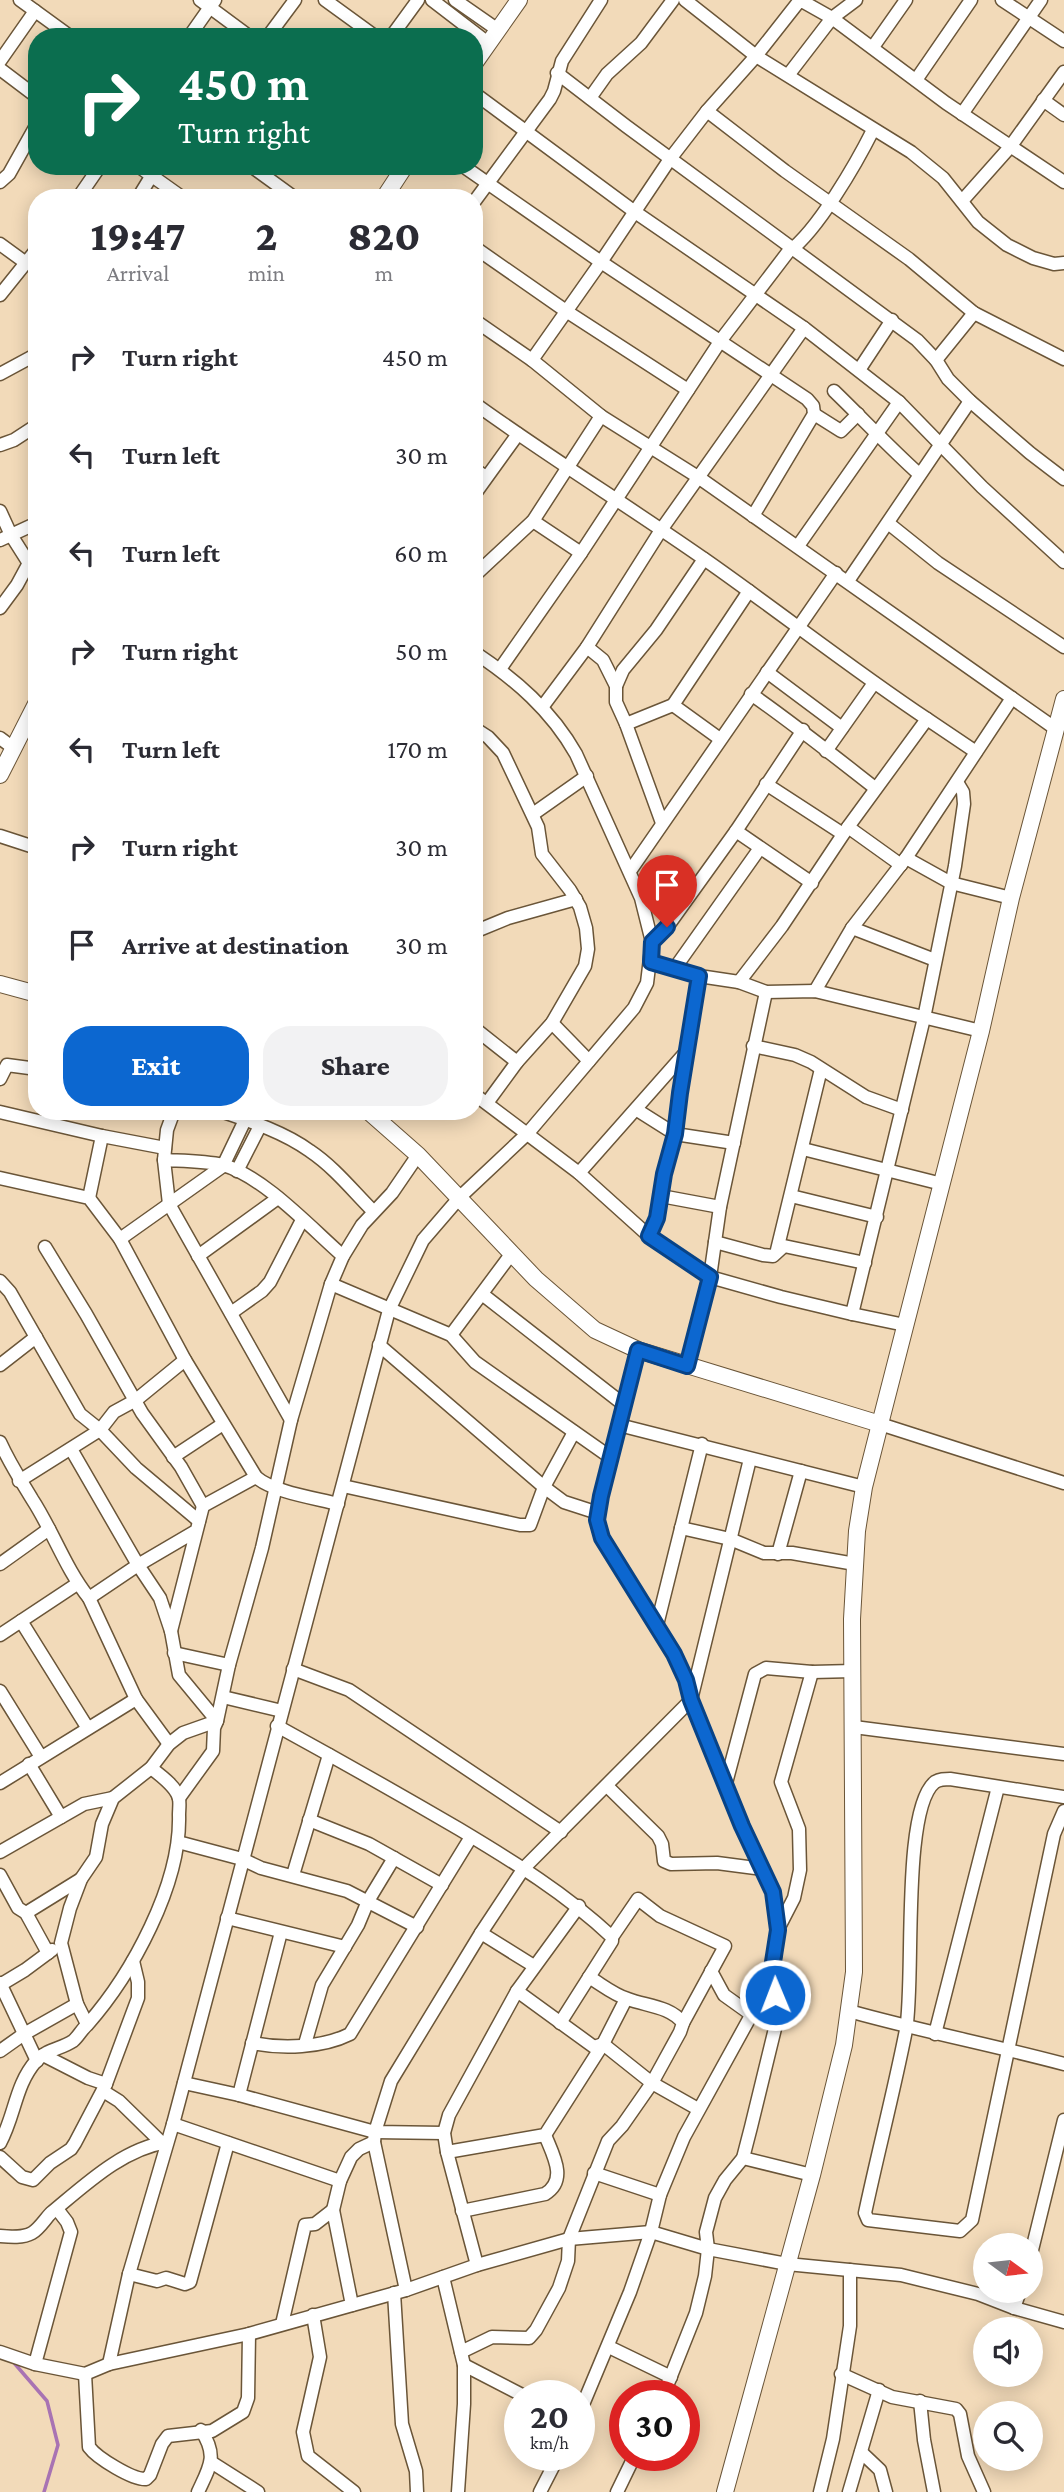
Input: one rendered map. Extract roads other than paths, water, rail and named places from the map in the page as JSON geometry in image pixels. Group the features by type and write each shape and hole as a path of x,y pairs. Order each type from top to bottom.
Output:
{"street":[{"path":"20,0 59,28"},
{"path":"274,28 295,0"},
{"path":"325,0 364,28"},
{"path":"398,28 418,0"},
{"path":"432,0 479,28"},
{"path":"455,0 493,36"},
{"path":"483,51 519,0"},
{"path":"483,190 550,99 562,61 601,0"},
{"path":"590,99 607,74 640,43 673,0"},
{"path":"685,0 757,56 911,152 943,178 978,222 1007,244 1033,258 1064,264"},
{"path":"532,360 670,159 707,111 757,56 800,0 832,18 962,114 1064,182"},
{"path":"789,74 832,18 856,0"},
{"path":"873,47 906,0"},
{"path":"916,80 971,0"},
{"path":"1002,0 1064,41"},
{"path":"962,114 1041,0"},
{"path":"194,28 208,2 239,28"},
{"path":"0,61 35,11"},
{"path":"483,30 493,36"},
{"path":"0,69 28,90"},
{"path":"962,201 1010,147 1064,72"},
{"path":"558,73 670,159 892,320 936,360 948,379 970,401 1064,479"},
{"path":"483,100 635,212 804,328 900,402 999,504 1064,562"},
{"path":"1043,100 1064,115"},
{"path":"707,111 909,259 974,313 1064,359"},
{"path":"500,669 581,553 721,340 755,294 793,248 798,246 830,202 860,156 873,130"},
{"path":"0,182 9,174 28,140"},
{"path":"143,189 152,175 171,189"},
{"path":"263,175 281,189"},
{"path":"476,175 601,262 721,340 807,399 813,406 814,415 753,516"},
{"path":"0,244 26,263"},
{"path":"483,253 688,390"},
{"path":"0,295 28,260"},
{"path":"936,360 974,313"},
{"path":"859,370 892,320"},
{"path":"483,326 532,360 601,416 698,477 1012,698 1059,723"},
{"path":"542,706 587,647 661,530 804,328"},
{"path":"0,374 28,359"},
{"path":"834,391 876,435 919,474"},
{"path":"848,581 970,401"},
{"path":"798,546 900,402"},
{"path":"483,409 568,469 704,559 874,683 976,752"},
{"path":"814,415 841,431 858,414"},
{"path":"483,568 533,521 601,416"},
{"path":"0,445 28,431"},
{"path":"483,482 518,434"},
{"path":"0,511 6,538 28,565 0,608"},
{"path":"533,521 581,553"},
{"path":"888,523 937,563 1064,647"},
{"path":"6,538 28,527"},
{"path":"662,823 616,702 616,686 623,670 656,630 704,559"},
{"path":"630,871 836,573"},
{"path":"626,724 673,705 749,591"},
{"path":"587,647 603,660 616,686"},
{"path":"109,2364 129,2274 165,2143 173,2124 389,1310 423,1240 460,1197 528,1133 635,1008 647,983 652,942 641,898 587,776 565,734 542,706 500,669 483,658"},
{"path":"767,672 842,728"},
{"path":"826,751 874,683"},
{"path":"751,694 803,730 875,788"},
{"path":"815,991 852,928 904,861 1012,698"},
{"path":"725,2492 812,2175 844,2045 855,1972 852,1619 857,1531 864,1487 1064,699"},
{"path":"673,705 720,739"},
{"path":"0,775 6,742 28,714"},
{"path":"739,982 782,926 875,788 928,719"},
{"path":"652,942 667,927 736,831 803,730"},
{"path":"483,734 503,753 533,814 542,854 576,899 586,928 588,949 585,966 552,1023 517,1062 486,1103"},
{"path":"533,814 587,776"},
{"path":"852,1314 924,1018 951,883 964,804 963,792 957,782"},
{"path":"766,784 845,830 951,883 1012,898"},
{"path":"736,831 811,883"},
{"path":"0,836 28,845"},
{"path":"675,968 760,848"},
{"path":"483,928 508,918 576,899"},
{"path":"852,928 935,960"},
{"path":"651,962 699,976 739,982 766,992 815,991 981,1031"},
{"path":"649,1236 657,1218 664,1174 675,1134 699,976"},
{"path":"0,984 28,992"},
{"path":"687,1366 710,1277 720,1207 766,992"},
{"path":"552,1023 589,1061"},
{"path":"483,1035 517,1062"},
{"path":"753,1046 795,1055 866,1097 902,1110"},
{"path":"579,1173 686,1052"},
{"path":"0,1079 7,1065 28,1068"},
{"path":"715,1242 762,1255 773,1256 777,1250 821,1069"},
{"path":"483,1101 579,1173 649,1236 710,1277 781,1297 905,1325"},
{"path":"637,1110 675,1134 734,1143"},
{"path":"0,1112 28,1119"},
{"path":"34,1120 237,1171 278,1198 343,1256"},
{"path":"171,1120 164,1154 169,1204 291,1420"},
{"path":"120,1239 223,1166 244,1120 310,1150 373,1211"},
{"path":"378,1120 460,1197 536,1279 596,1330 638,1350 1064,1483"},
{"path":"237,1171 260,1126"},
{"path":"89,1198 102,1136"},
{"path":"803,1149 942,1184"},
{"path":"0,2143 10,2125 18,2089 40,2058 49,2050 72,2041 116,1988 133,1961 167,1886 178,1842 179,1798 213,1751 214,1728 229,1665 262,1548 291,1420 331,1284 343,1256 362,1224 392,1193 418,1155"},
{"path":"0,1178 89,1198 120,1239 185,1360 256,1477 262,1483 338,1504"},
{"path":"662,1196 720,1207"},
{"path":"790,1196 877,1217"},
{"path":"198,1256 278,1198"},
{"path":"231,1313 270,1282 302,1220"},
{"path":"777,1250 784,1246 799,1248 866,1262"},
{"path":"45,1247 142,1413 203,1506 171,1631"},
{"path":"451,1335 512,1253"},
{"path":"0,1280 10,1292 80,1414 100,1430 198,1526"},
{"path":"331,1284 451,1335 475,1362 610,1457"},
{"path":"0,1302 10,1292"},
{"path":"482,1294 623,1404"},
{"path":"0,1365 36,1337"},
{"path":"379,1346 544,1487 564,1502 598,1513"},
{"path":"594,2380 650,2232 660,2195 684,2137 770,1981 778,1930 773,1892 742,1826 691,1700 686,1680 657,1625 602,1538 597,1520 610,1457 638,1350"},
{"path":"19,1481 100,1430 114,1412 136,1400 185,1360"},
{"path":"173,1457 223,1424"},
{"path":"619,1425 864,1487"},
{"path":"343,1486 530,1525 544,1487 574,1432"},
{"path":"0,1442 77,1584 89,1598 136,1699 169,1744"},
{"path":"657,1625 702,1444"},
{"path":"71,1449 160,1598 171,1631 179,1675 217,1721"},
{"path":"417,2492 416,2471 402,2424 400,2291 375,2137 391,2081 524,1868 691,1700 750,1459"},
{"path":"778,1554 801,1471"},
{"path":"203,1506 256,1477"},
{"path":"89,1598 198,1526"},
{"path":"681,1528 730,1539 764,1553 792,1553 855,1564"},
{"path":"0,1564 48,1529"},
{"path":"0,1635 77,1584"},
{"path":"21,1621 87,1727"},
{"path":"174,1653 229,1665"},
{"path":"725,1783 755,1674 766,1668 811,1672 853,1671"},
{"path":"293,1669 349,1690 561,1832"},
{"path":"778,1930 794,1898 800,1870 799,1829 781,1782 811,1672"},
{"path":"0,1691 61,1817"},
{"path":"223,1698 282,1711"},
{"path":"0,1783 136,1699"},
{"path":"0,1852 84,1804 113,1798 151,1768 169,1744 183,1733 217,1721"},
{"path":"277,1726 524,1868 579,1906 612,1937"},
{"path":"854,1727 1064,1754"},
{"path":"293,1875 329,1755"},
{"path":"151,1768 167,1781 179,1798"},
{"path":"1064,1797 940,1779 928,1791 920,1818 911,1886 911,1962 907,2027 865,2213 868,2220 960,2231 972,2220 1054,1834 1064,1811"},
{"path":"607,1786 658,1836 664,1861 671,1864 717,1863 763,1869"},
{"path":"935,2034 998,1787"},
{"path":"87,2024 77,2004 61,1943 81,1879 96,1857 102,1824 113,1798"},
{"path":"309,1820 353,1836 442,1885"},
{"path":"252,2043 277,2048 334,2042 350,2034 471,1837"},
{"path":"178,1842 347,1891 416,1927"},
{"path":"305,2044 322,1985 394,1858"},
{"path":"0,1875 18,1908 26,1913 48,1953"},
{"path":"26,1913 81,1879"},
{"path":"461,2352 492,2337 528,2338 537,2330 559,2288 568,2261 569,2239 608,2141 652,2083 725,1946 660,1916 638,1899 560,2023"},
{"path":"477,2265 447,2152 444,2133 449,2115 517,1992 579,1906"},
{"path":"227,1918 345,1947"},
{"path":"239,2095 281,1932"},
{"path":"481,1933 534,1966"},
{"path":"61,1943 25,1970 0,1984 24,2034 40,2058 88,2078 104,2088 165,2143"},
{"path":"0,2157 22,2177 33,2180 50,2163 71,2149 104,2088 138,1998 138,1982 133,1961"},
{"path":"711,1971 724,1995 752,2015"},
{"path":"589,1977 626,1999 660,2008 677,2016 682,2023"},
{"path":"670,2380 696,2313 705,2276 708,2249 706,2232 715,2198 725,2180 743,2158 780,2008 770,1981"},
{"path":"517,1992 593,2047 603,2044"},
{"path":"447,2152 545,2135 603,2044 626,1999"},
{"path":"0,2051 77,2004"},
{"path":"849,2011 1064,2064"},
{"path":"603,2044 652,2083 698,2109"},
{"path":"184,2083 239,2095 375,2137 444,2133"},
{"path":"1036,2233 1064,2120"},
{"path":"173,2124 340,2181"},
{"path":"462,2211 545,2194 551,2190 557,2183 558,2169 545,2135"},
{"path":"352,2305 333,2210 340,2181 351,2157 375,2137"},
{"path":"0,2236 29,2235 35,2232 87,2184 135,2151 165,2143"},
{"path":"129,2274 157,2280 166,2278 185,2284 190,2282 228,2143"},
{"path":"743,2158 812,2175"},
{"path":"594,2173 660,2195"},
{"path":"35,2364 71,2231 57,2209"},
{"path":"282,2324 305,2225 315,2224 333,2210"},
{"path":"0,2352 35,2364 85,2374 109,2364 249,2334 569,2239 650,2232 708,2249 787,2264 901,2275 978,2294 1014,2308 1064,2322"},
{"path":"820,2492 834,2439 841,2374 850,2326 849,2270"},
{"path":"443,2277 464,2365 458,2492"},
{"path":"1014,2308 1016,2303"},
{"path":"313,2315 320,2357 303,2432 308,2456 354,2492"},
{"path":"85,2374 89,2447 93,2453 140,2479 146,2479 168,2436 201,2430 212,2431 243,2412 248,2398 249,2334"},
{"path":"608,2347 671,2377"},
{"path":"464,2365 504,2386"},
{"path":"841,2374 892,2397 956,2409 960,2414 968,2456 984,2492"},
{"path":"849,2492 878,2389"},
{"path":"920,2401 934,2492"},
{"path":"198,2492 211,2462 211,2449 201,2430"},
{"path":"860,2452 880,2470 886,2492"},
{"path":"211,2462 258,2492"},
{"path":"540,2492 551,2471"},
{"path":"617,2492 627,2471"}],"waterway":[{"path":"15,2364 47,2401 58,2445 44,2492"}]}
